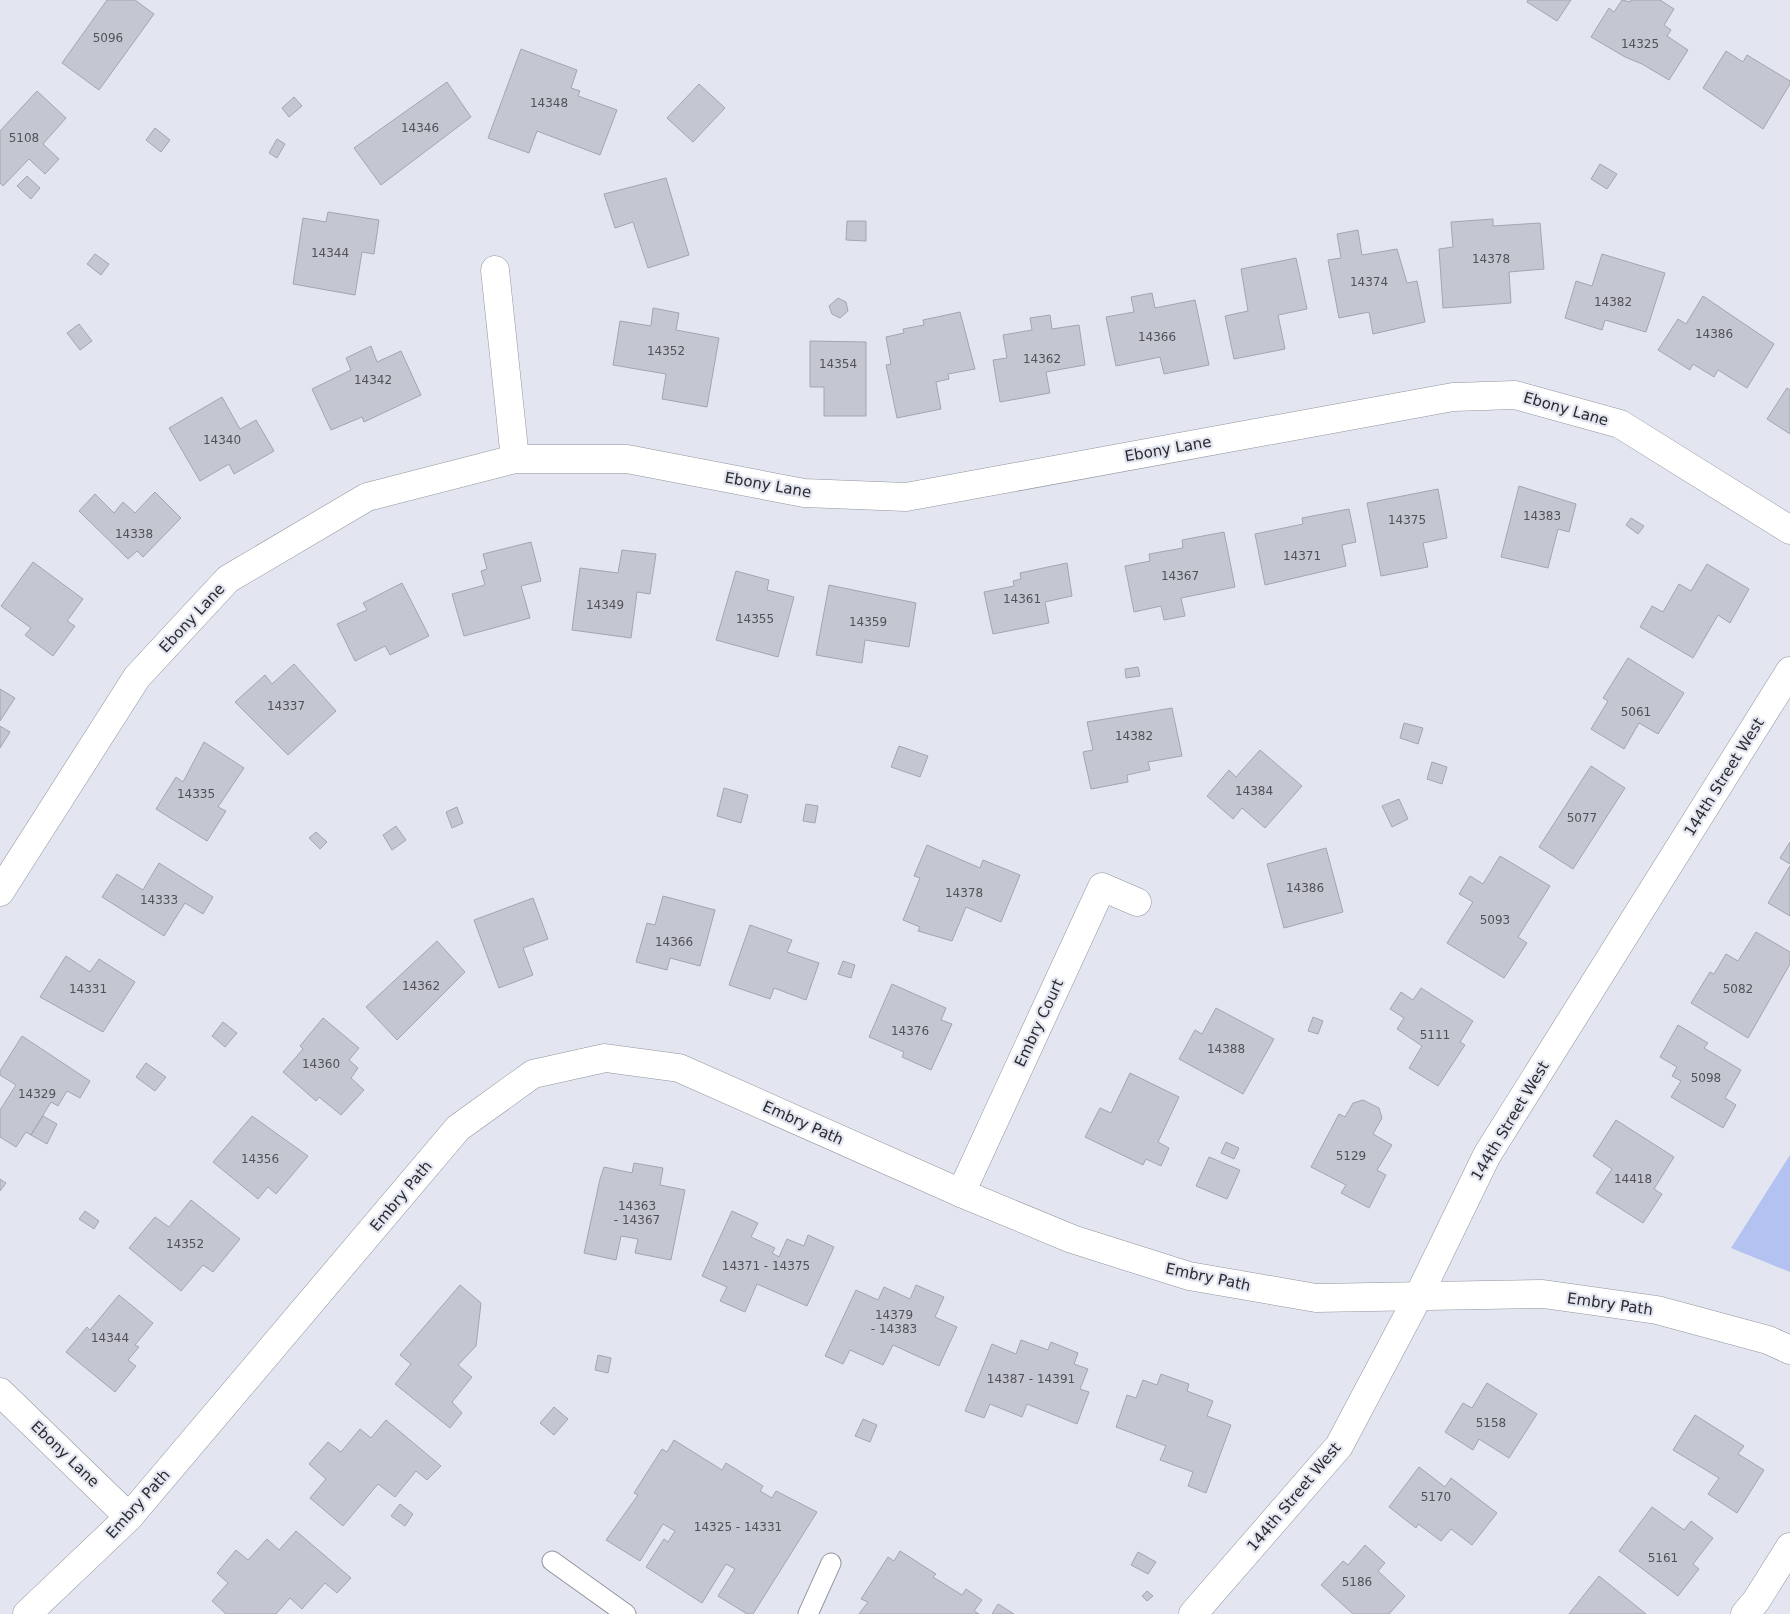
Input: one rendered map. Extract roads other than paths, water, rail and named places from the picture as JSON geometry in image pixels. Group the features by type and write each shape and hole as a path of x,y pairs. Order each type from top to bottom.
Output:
{"street":[{"path":"495,270 514,459"},
{"name":"Ebony Lane","path":"0,892 9,856 137,676 228,580 367,497 514,459 627,458 804,493 906,497 1454,397 1515,395 1620,424 1790,530"},
{"name":"144th Street West","path":"1193,1614 1339,1446 1419,1296 1487,1155 1790,671"},
{"name":"Embry Court","path":"961,1193 1102,887 1137,902"},
{"name":"Embry Path","path":"27,1614 129,1517 458,1128 533,1074 606,1058 679,1068 1072,1240 1189,1276 1316,1298 1543,1294 1657,1310 1768,1340 1790,1350"},
{"name":"Ebony Lane","path":"0,1392 129,1517"},
{"path":"1745,1614 1756,1601 1790,1547"}],"lane":[{"path":"552,1561 626,1614"},
{"path":"808,1614 831,1563"}]}
